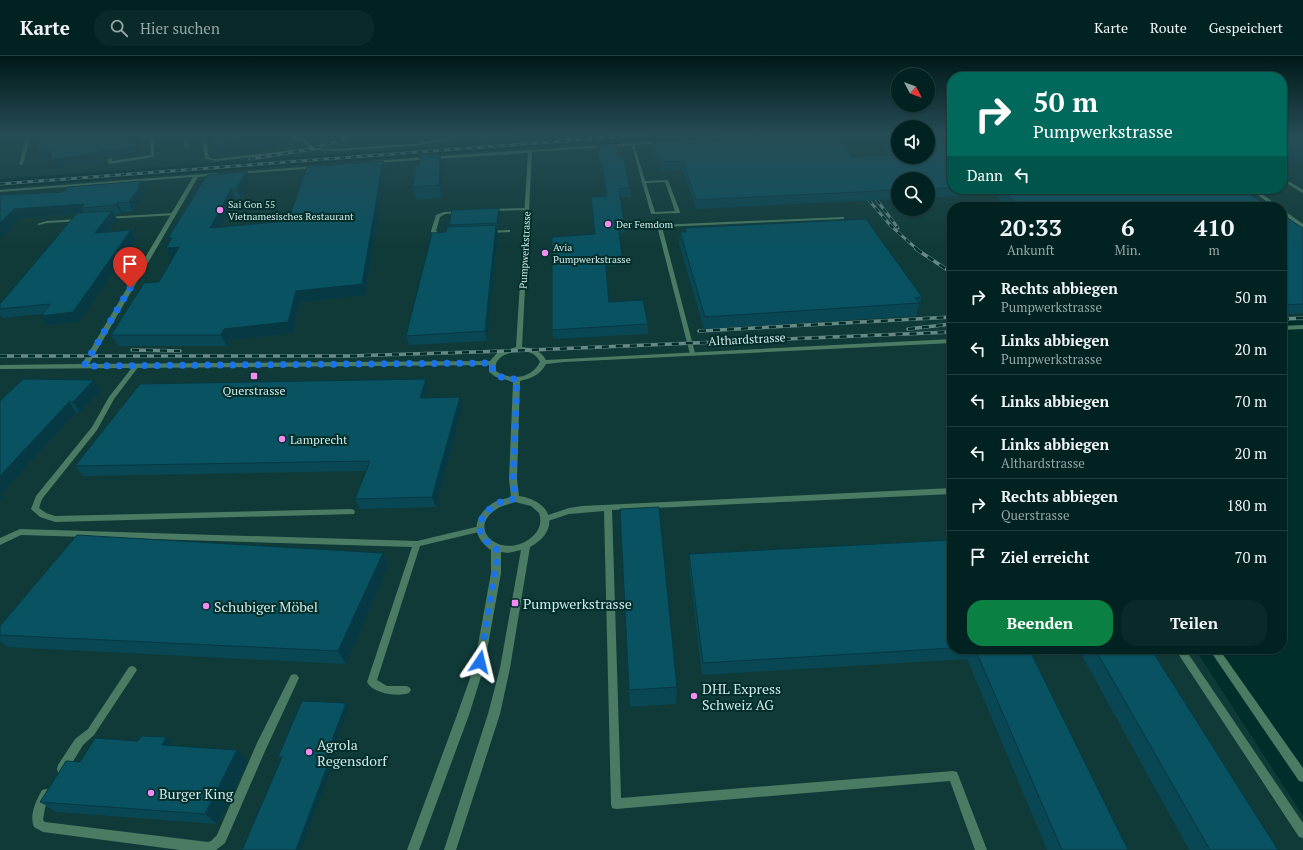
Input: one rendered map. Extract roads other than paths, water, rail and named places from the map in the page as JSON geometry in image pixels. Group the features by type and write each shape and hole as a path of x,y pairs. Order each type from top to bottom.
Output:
{"street":[{"path":"228,174 251,172"},
{"name":"Pumpwerkstrasse","path":"519,349 529,172"},
{"path":"0,191 220,174"},
{"path":"84,366 196,176"},
{"path":"1259,194 1270,202"},
{"path":"1287,215 1303,226"},
{"path":"1287,328 1303,327"},
{"name":"Althardstrasse","path":"542,362 692,353 947,341"},
{"path":"0,367 492,363 500,354 519,349 535,352 542,358 538,371 532,375 517,379 502,378 497,375 492,367 492,363"},
{"path":"515,499 513,479 517,379"},
{"path":"515,499 526,500 536,504 542,510 545,519 545,526 541,534 526,545 511,549 496,547 484,540 480,529 481,520 486,512 494,505 515,499"},
{"path":"450,850 494,714 505,668 526,545"},
{"path":"413,850 463,715 479,666 496,573 496,547"}],"lane":[{"path":"641,172 653,213 678,212 667,181 644,182"},
{"path":"1289,183 1303,192"},
{"path":"484,211 527,209"},
{"path":"454,233 438,234 433,231 438,216 444,213 468,212"},
{"path":"102,218 174,214"},
{"path":"692,353 659,226 842,218"},
{"path":"39,224 86,219"},
{"path":"485,232 508,231"},
{"path":"136,366 111,398 95,428 39,498 35,508 43,515 55,519 351,512"},
{"path":"545,519 569,511 608,508 947,491"},
{"path":"608,508 616,804 953,776 981,850"},
{"path":"0,542 20,532 417,544 480,529"},
{"path":"406,690 386,690 372,682 417,544"},
{"path":"1183,654 1303,833"},
{"path":"1217,654 1303,778"},
{"path":"132,670 91,732 79,742 40,802 37,815 38,823 43,827 208,848 215,844 221,839 261,747 294,678"}],"railway":[{"path":"0,184 156,172"},
{"path":"861,191 891,226 918,250"},
{"path":"870,191 898,228"},
{"path":"916,249 947,270"},
{"path":"699,331 947,317"},
{"path":"1287,319 1303,318"},
{"path":"908,329 947,325"},
{"path":"0,356 348,356 506,351 947,332"},
{"path":"132,350 180,351"}],"place":[{"name":"Sai Gon 55 Vietnamesisches Restaurant","path":"220,210"},
{"name":"Der Femdom","path":"608,224"},
{"name":"Avia Pumpwerkstrasse","path":"545,253"},
{"name":"Querstrasse","path":"254,376"},
{"name":"Lamprecht","path":"282,439"},
{"name":"Pumpwerkstrasse","path":"515,603"},
{"name":"Schubiger Möbel","path":"206,606"},
{"name":"DHL Express Schweiz AG","path":"694,696"},
{"name":"Agrola Regensdorf","path":"309,752"},
{"name":"Burger King","path":"151,793"}]}
